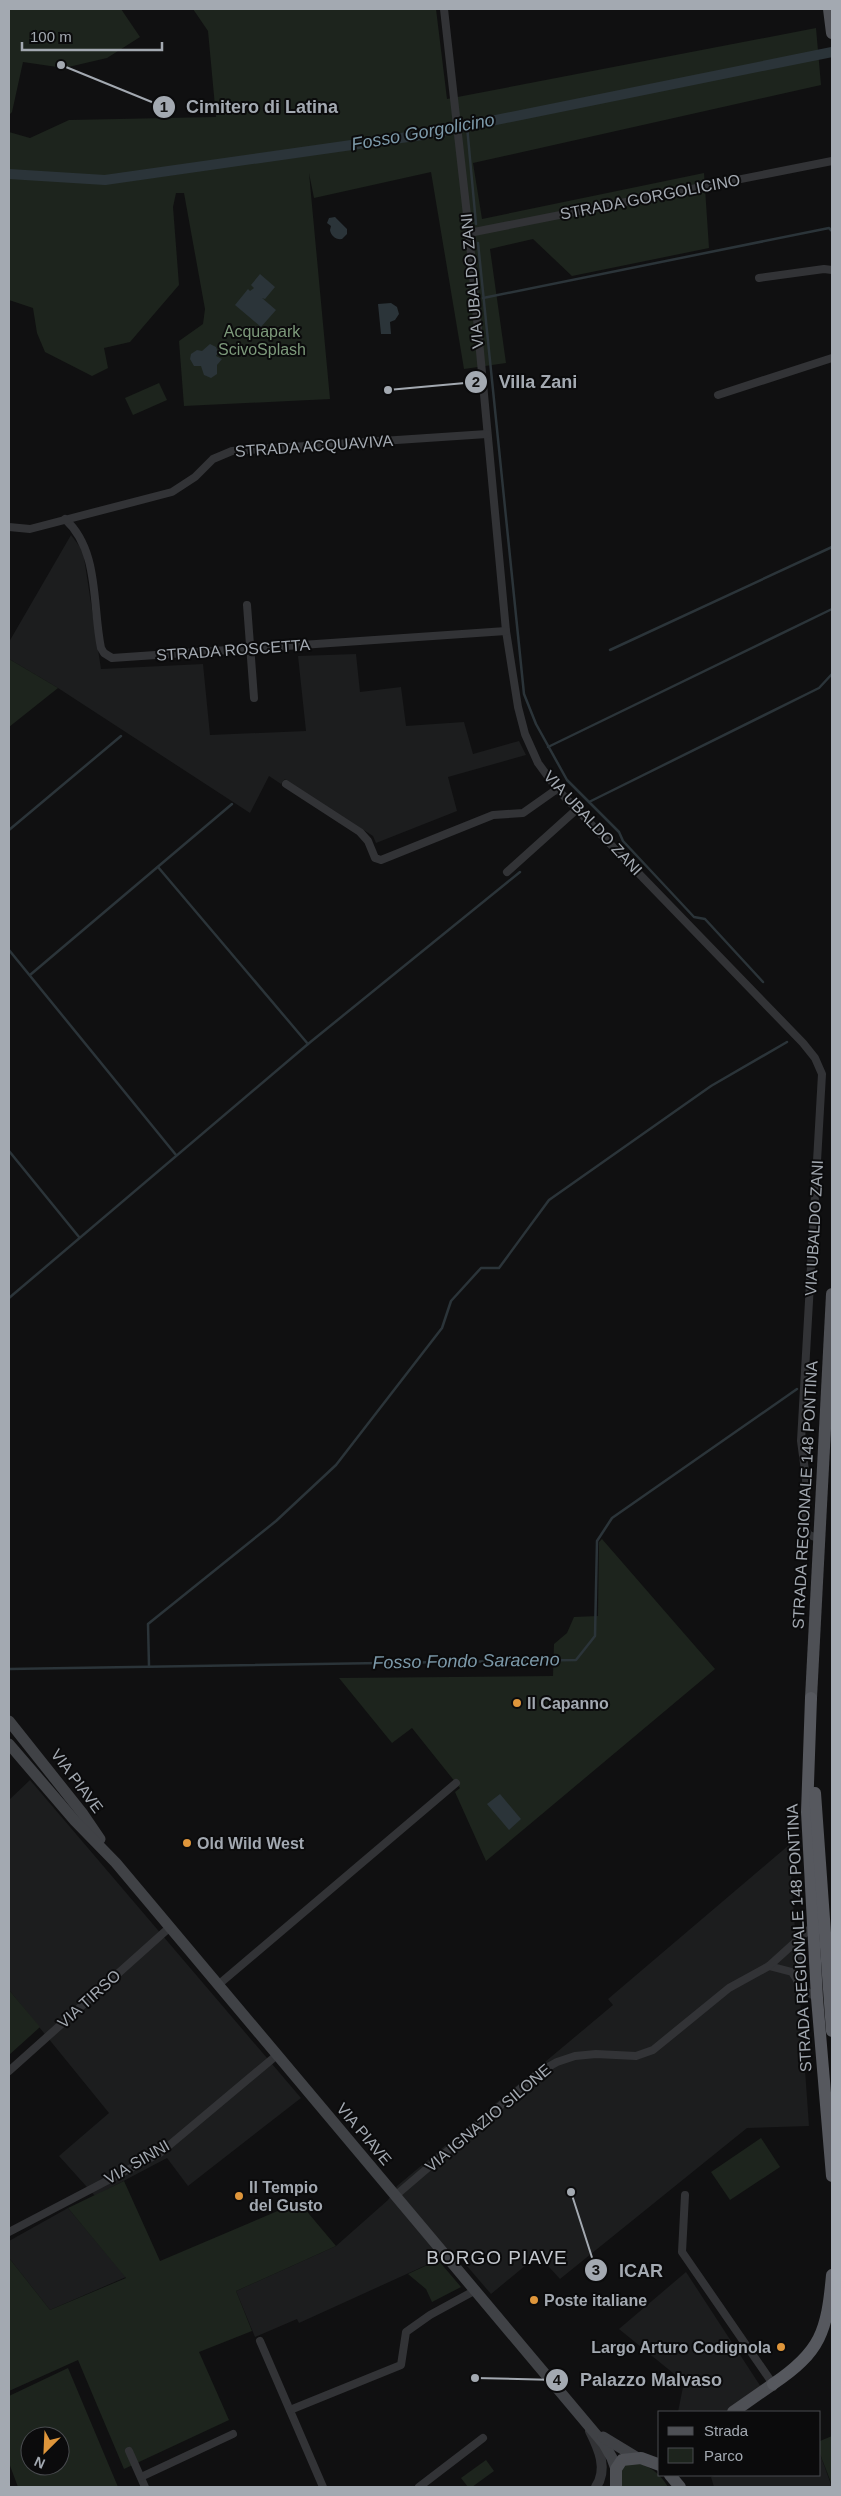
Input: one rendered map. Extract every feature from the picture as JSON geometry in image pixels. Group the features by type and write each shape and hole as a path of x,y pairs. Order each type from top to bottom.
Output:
{"highway":[{"name":"STRADA REGIONALE 148 PONTINA","path":"811,1698 807,1812 812,1927 832,2176"},
{"name":"STRADA REGIONALE 148 PONTINA","path":"811,1698 816,1810 832,2031"},
{"path":"773,2384 803,2362 814,2347 827,2312 832,2275"}],"main road":[{"path":"829,9 832,33"},
{"name":"STRADA REGIONALE 148 PONTINA","path":"811,1698 832,1294"},
{"name":"VIA PIAVE","path":"9,1721 83,1814 116,1863"},
{"name":"VIA PIAVE","path":"9,1744 75,1822 116,1863 608,2451 615,2477"},
{"path":"733,2411 773,2384"},
{"name":"VIA PIAVE","path":"587,2426 641,2458"},
{"path":"615,2477 622,2460 658,2455"},
{"path":"641,2458 658,2464"}],"street":[{"name":"VIA UBALDO ZANI","path":"444,9 469,233 506,631 518,707 525,734 538,763 557,789 680,914 808,1049 820,1068 821,1102 801,1442 806,1478 806,1530 809,1535 818,1538"},
{"name":"STRADA GORGOLICINO","path":"469,233 832,161"},
{"path":"759,278 824,269 832,270"},
{"path":"718,395 832,358"},
{"name":"STRADA ACQUAVIVA","path":"9,528 25,530 172,492 188,483 213,459 232,452 487,434"},
{"name":"STRADA ROSCETTA","path":"64,519 77,533 90,564 100,644 106,655 120,658 506,631"},
{"path":"247,605 254,698"},
{"path":"286,784 360,832 368,841 375,858 381,860 493,815 523,813 557,789"},
{"path":"506,872 576,810"},
{"path":"218,1985 456,1783"},
{"name":"VIA TIRSO","path":"9,2071 170,1927"},
{"name":"VIA IGNAZIO SILONE","path":"395,2196 541,2071 557,2062 579,2055 630,2056 646,2053 656,2048 729,1988 769,1966 812,1927"},
{"path":"793,1945 797,1948 801,1958 802,1969 797,1980"},
{"path":"769,1966 792,1972 803,1989 817,1998"},
{"name":"VIA SINNI","path":"9,2232 160,2152 277,2055"},
{"path":"685,2195 682,2252 773,2384 770,2393 744,2411"},
{"path":"290,2410 401,2365 406,2332 430,2315 474,2291"},
{"path":"260,2341 323,2487"},
{"path":"587,2426 601,2460 602,2475 596,2487"},
{"path":"141,2477 233,2434"},
{"path":"419,2487 483,2438"},
{"path":"129,2451 145,2487"},
{"path":"600,2487 615,2477"}],"shaded area":[{"path":"335,217 347,229 347,234 342,239 333,236 330,230 331,226 327,223 329,218"},
{"path":"260,274 275,287 265,299 262,298 276,310 261,327 235,305 248,289 250,291 254,288 251,285"},
{"path":"391,303 397,307 399,314 395,320 390,322 391,334 381,334 378,304"},
{"path":"210,344 216,347 218,352 216,356 222,359 217,365 217,374 211,378 204,375 201,366 194,366 190,359 191,354 197,350 202,351"},
{"path":"71,535 83,551 101,669 203,664 210,735 306,731 298,656 356,654 360,692 401,687 406,726 464,722 473,754 519,741 526,755 448,777 457,811 376,843 373,836 285,779 281,784 269,776 250,813 58,688 9,659 9,642"},
{"path":"30,1780 301,2098 188,2186 167,2158 95,2196 59,2156 109,2113 9,1990 9,1800"},
{"path":"500,1794 521,1819 509,1830 487,1804"},
{"path":"789,1845 809,2126 747,2128 560,2279 538,2255 491,2294 455,2252 299,2323 297,2319 255,2337 236,2291 336,2246 388,2200 397,2186 613,2005 608,1999"},
{"path":"68,2208 126,2277 50,2310 9,2258 9,2241"},
{"path":"686,2272 761,2387 727,2411 678,2411 684,2382 619,2329"},
{"path":"821,2457 832,2487 714,2487 711,2477 821,2476"}],"green space":[{"path":"9,9 121,9 140,37 107,58 64,68 23,62 12,112 9,115"},
{"name":"Acquapark ScivoSplash","path":"193,9 436,9 447,99 816,28 821,85 473,163 482,219 704,173 709,248 572,276 533,239 490,249 506,363 464,369 431,172 314,198 309,173 330,399 184,406 179,341 203,324 205,309 184,193 176,193 173,207 179,285 130,342 104,348 108,368 92,376 45,352 37,333 33,308 9,300 9,132 30,138 69,120 216,117 208,31"},
{"path":"159,383 167,400 133,415 125,398"},
{"path":"9,659 58,688 9,727"},
{"name":"Il Capanno","path":"602,1539 715,1669 486,1861 455,1792 460,1788 412,1728 392,1743 339,1678 553,1676 554,1644 567,1633 574,1617 598,1616 599,1542"},
{"path":"9,1990 40,2027 9,2055"},
{"path":"761,2138 780,2167 730,2200 711,2172"},
{"path":"124,2181 160,2261 299,2202 336,2246 236,2291 252,2331 199,2352 229,2420 124,2469 78,2360 9,2391 9,2258 50,2310 126,2278 68,2208"},
{"path":"438,2260 461,2287 432,2302 426,2289 408,2274"},
{"path":"68,2368 118,2487 18,2487 9,2463 9,2396"},
{"path":"832,2436 832,2485 821,2457 821,2441"},
{"path":"486,2460 494,2471 472,2487 468,2487 461,2478"},
{"path":"633,2461 644,2465 661,2477 668,2487 621,2487 619,2473 625,2465"}],"waterway":[{"name":"Fosso Gorgolicino","path":"9,174 105,180 422,135 832,52"},
{"path":"467,126 476,224"},
{"path":"483,298 829,228 832,231"},
{"path":"478,243 524,694 536,724 567,780 619,832 623,841 694,917 705,919 763,982"},
{"path":"610,650 832,547"},
{"path":"548,747 832,609"},
{"path":"589,802 819,688 832,674"},
{"path":"9,830 121,736"},
{"path":"30,975 232,804"},
{"path":"158,867 308,1044"},
{"path":"9,1298 308,1044 520,872"},
{"path":"9,950 176,1155"},
{"path":"149,1666 148,1624 276,1521 336,1465 442,1328 451,1301 481,1268 499,1268 549,1200 711,1086 787,1042"},
{"path":"9,1151 79,1237"},
{"name":"Fosso Fondo Saraceno","path":"9,1669 576,1660 595,1636 597,1541 612,1518 797,1389"}],"place":[{"name":"Cimitero di Latina","path":"61,65"},
{"name":"Villa Zani","path":"388,390"},
{"name":"Il Capanno","path":"517,1703"},
{"name":"Old Wild West","path":"187,1843"},
{"name":"ICAR","path":"571,2192"},
{"name":"Il Tempio del Gusto","path":"239,2196"},
{"name":"Poste italiane","path":"534,2300"},
{"name":"Largo Arturo Codignola","path":"781,2347"},
{"name":"Palazzo Malvaso","path":"475,2378"}],"district":[{"name":"BORGO PIAVE","path":"497,2257"}]}
